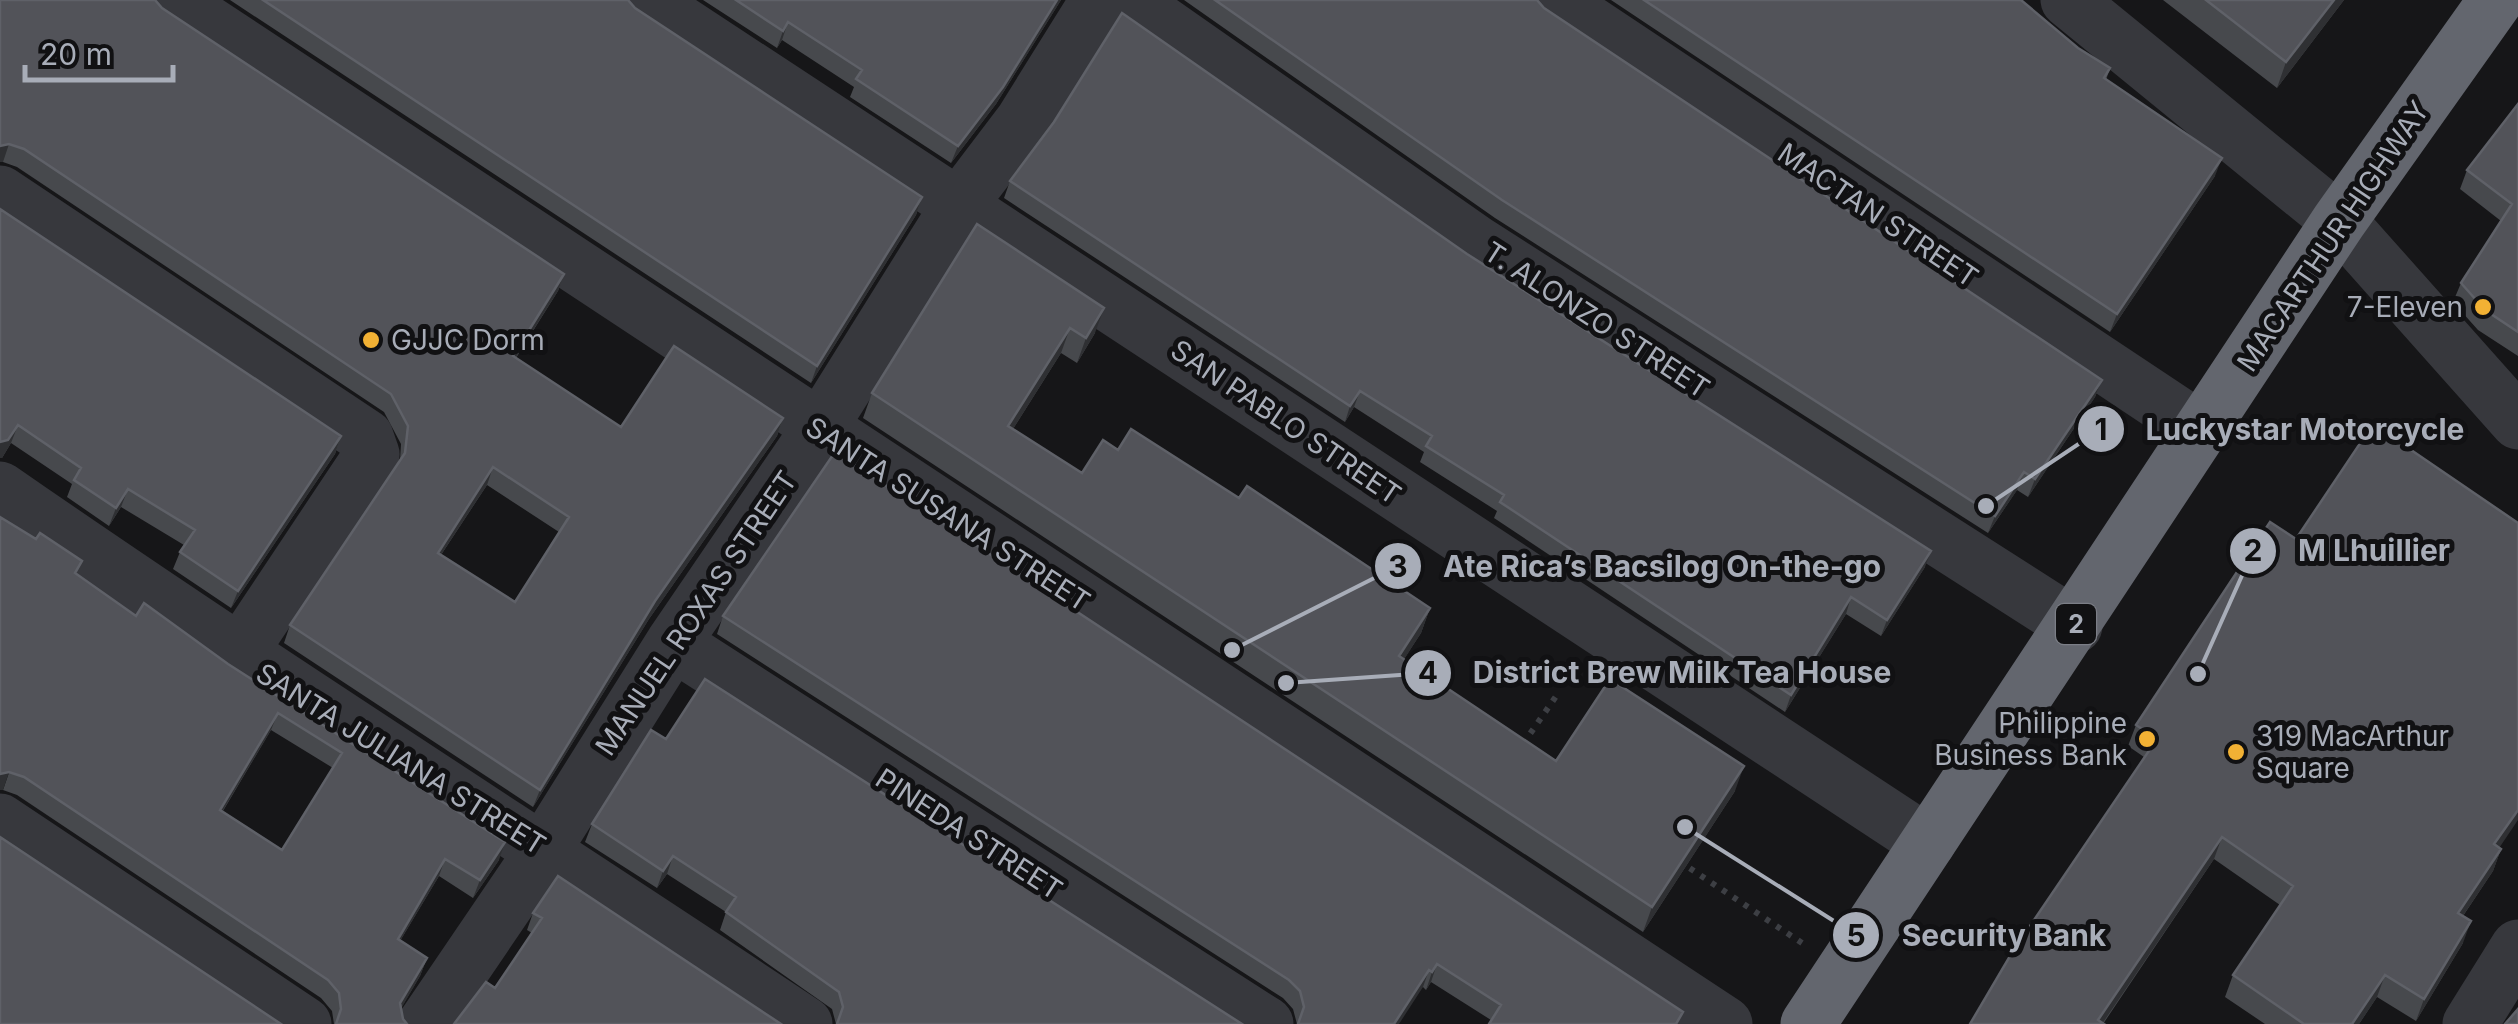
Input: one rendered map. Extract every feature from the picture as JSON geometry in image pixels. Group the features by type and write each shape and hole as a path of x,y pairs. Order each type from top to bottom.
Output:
{"highway":[{"name":"MACARTHUR HIGHWAY","path":"1808,1024 2339,222 2496,0"}],"street":[{"name":"SANTA SUSANA STREET","path":"174,0 819,430 1726,1024"},
{"name":"SAN PABLO STREET","path":"646,0 1928,843"},
{"name":"MANUEL ROXAS STREET","path":"425,1024 544,849 672,643 819,430 959,205 1022,122 1098,0"},
{"name":"T. ALONZO STREET","path":"1129,0 1478,244 2075,626"},
{"name":"MACTAN STREET","path":"1555,0 2201,430"},
{"path":"2068,0 2339,222 2518,422"},
{"path":"0,192 366,437 372,446 372,454 238,654"},
{"name":"SANTA JULIANA STREET","path":"0,489 238,654 544,849 806,1024"},
{"name":"PINEDA STREET","path":"672,643 1266,1024"},
{"path":"0,822 304,1024"},
{"path":"2482,1019 2518,947"}],"path":[{"path":"1516,754 1559,692"},
{"path":"1664,851 1844,971"}],"building":[{"path":"0,0 155,0 564,274 513,356 621,427 674,346 783,418 655,601 540,790 290,625 405,453 408,426 391,394 24,149 9,144 0,146","holes":["493,467 569,517 515,602 438,553"]},
{"path":"263,0 628,0 922,197 817,366"},
{"path":"736,0 1057,0 1003,87 958,146 856,79 862,70 788,22 783,31"},
{"path":"1215,0 1537,0 2102,380 2035,479 2024,472 1995,516 1502,200"},
{"path":"1644,0 2021,0 2078,48 2110,68 2104,78 2222,158 2117,314"},
{"path":"2206,0 2334,0 2286,62"},
{"path":"1122,13 1467,254 1931,551 1887,620 1851,597 1791,695 1500,502 1504,495 1426,446 1432,436 1360,391 1350,406 1010,181 1054,122"},
{"path":"2518,104 2518,332 2485,310 2461,283 2512,204 2467,170"},
{"path":"0,209 341,436 238,591 180,552 195,530 128,489 116,508 74,480 81,468 18,425 8,440 0,442"},
{"path":"977,224 1104,308 1086,338 1070,328 1008,426 1082,473 1103,440 1118,450 1131,429 1239,498 1247,486 1430,608 1399,656 1556,761 1610,679 1744,766 1652,907 872,393"},
{"path":"2373,424 2518,523 2518,810 2494,844 2501,849 2458,913 2471,921 2424,999 2385,975 2352,1024 2304,1024 2233,975 2293,886 2222,837 2098,1020 2104,1024 1970,1024 2013,951 2157,739 2136,725 2270,522 2296,539"},
{"path":"835,452 1683,1012 1676,1024 1489,1024 1501,1005 1437,964 1432,972 1429,970 1394,1024 1298,1024 1304,1007 1300,991 1289,980 723,616"},
{"path":"0,517 36,539 40,533 82,561 75,573 136,616 144,603 228,664 505,842 480,880 445,859 398,939 427,958 400,1003 407,1024 336,1024 341,1009 339,993 328,980 24,777 9,772 0,774","holes":["278,713 342,753 282,850 220,810"]},
{"path":"705,679 1242,1024 837,1024 843,1007 839,992 726,912 736,897 673,856 663,871 592,824 651,730 666,739"},
{"path":"0,837 281,1024 0,1024"},
{"path":"558,876 781,1024 454,1024 486,982 495,988 542,918 533,913"},
{"path":"2518,1009 2518,1024 2505,1024"}],"place":[{"name":"7-Eleven","path":"2483,307"},
{"name":"GJJC Dorm","path":"371,340"},
{"name":"Luckystar Motorcycle","path":"1986,506"},
{"name":"Ate Rica’s Bacsilog On-the-go","path":"1232,650"},
{"name":"M Lhuillier","path":"2198,674"},
{"name":"District Brew Milk Tea House","path":"1286,683"},
{"name":"Philippine Business Bank","path":"2147,739"},
{"name":"319 MacArthur Square","path":"2236,752"},
{"name":"Security Bank","path":"1685,827"}]}
